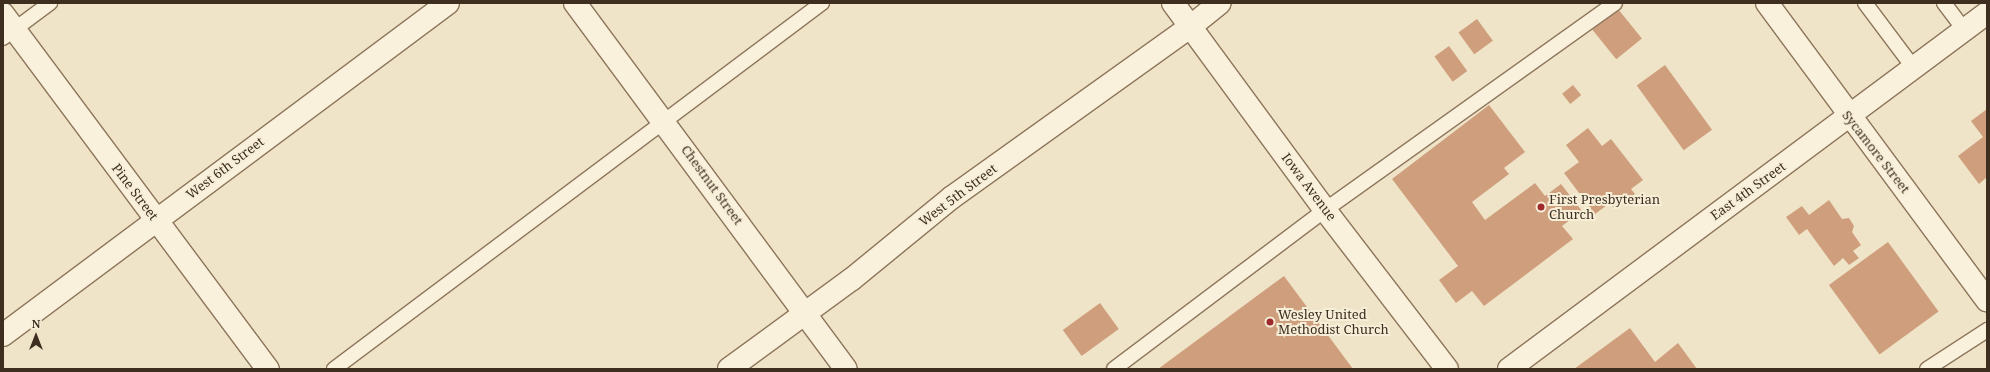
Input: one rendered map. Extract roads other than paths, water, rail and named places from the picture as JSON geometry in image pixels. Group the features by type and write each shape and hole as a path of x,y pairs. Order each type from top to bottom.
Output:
{"street":[{"name":"West 6th Street","path":"3,335 448,3"},
{"name":"Chestnut Street","path":"575,3 806,312 846,369"},
{"name":"Iowa Avenue","path":"1173,3 1326,210 1447,369"},
{"name":"West 5th Street","path":"729,369 852,279 951,198 1190,27 1220,3"},
{"name":"Sycamore Street","path":"1766,3 1849,118 1865,134 1987,300"},
{"name":"East 4th Street","path":"1509,369 1849,118 1913,67 1987,13"},
{"name":"Pine Street","path":"7,27 156,220 268,369"}],"lane":[{"path":"7,27 50,3"},
{"path":"334,369 822,3"},
{"path":"1114,369 1326,210 1614,3"},
{"path":"1865,3 1913,67"},
{"path":"1944,3 1964,30"},
{"path":"1928,369 1987,330"}],"place":[{"name":"First Presbyterian Church","path":"1541,207"},
{"name":"Wesley United Methodist Church","path":"1270,322"}]}
